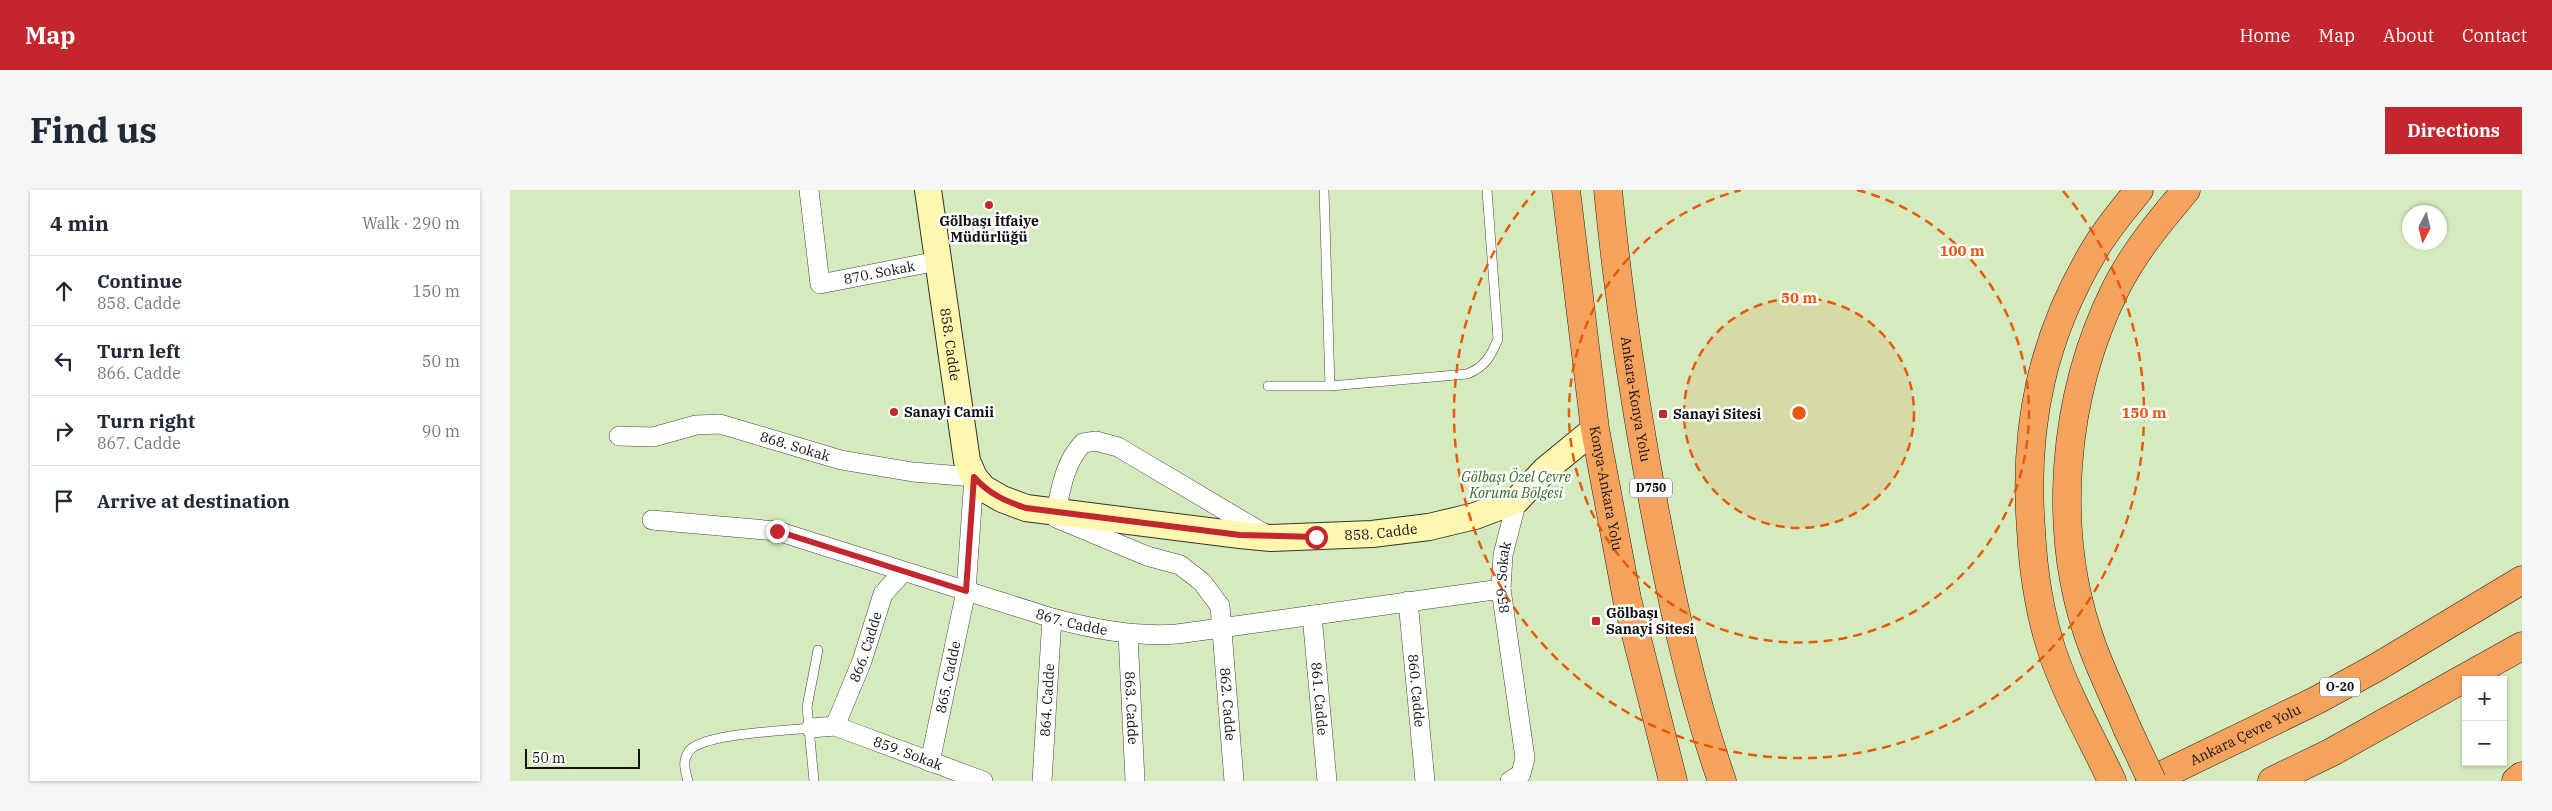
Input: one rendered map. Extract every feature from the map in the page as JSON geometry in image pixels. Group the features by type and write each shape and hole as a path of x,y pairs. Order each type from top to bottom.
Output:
{"highway":[{"name":"Konya-Ankara Yolu","path":"1566,190 1595,429 1627,599 1673,781"},
{"name":"Ankara-Konya Yolu","path":"1608,190 1616,271 1636,406 1667,573 1708,743 1722,781"},
{"path":"2112,781 2052,652 2038,596 2029,504 2029,453 2033,418 2043,370 2056,330 2099,243 2140,190"},
{"path":"2151,781 2092,647 2076,583 2067,524 2068,467 2072,425 2093,340 2116,288 2153,229 2186,190"},
{"path":"2379,666 2440,616 2522,559"},
{"name":"Ankara Çevre Yolu","path":"2151,781 2317,700 2379,666 2522,580"},
{"path":"2272,781 2332,752 2522,646"},
{"path":"2516,781 2522,776"}],"street":[{"name":"870. Sokak","path":"809,190 820,284 938,261"},
{"name":"858. Cadde","path":"928,190 962,438 967,461 974,477 983,488 1002,499 1046,511 1271,538 1372,534 1429,527 1482,514 1518,500"},
{"name":"868. Sokak","path":"619,436 654,437 696,425 720,424 841,460 914,472 974,477"},
{"name":"859. Sokak","path":"1510,781 1521,774 1525,758 1501,588 1503,555 1518,500 1541,474 1595,429"},
{"path":"1046,511 1063,479 1070,459 1084,443 1096,442 1118,447 1154,466 1271,538"},
{"path":"966,591 974,477"},
{"name":"862. Cadde","path":"1046,511 1148,556 1180,565 1202,582 1220,606 1234,781"},
{"name":"867. Cadde","path":"652,520 777,531 1052,618 1090,628 1128,634 1156,635 1221,628 1501,588"},
{"name":"866. Cadde","path":"835,726 862,661 883,594 903,572"},
{"name":"865. Cadde","path":"930,762 966,591"},
{"name":"860. Cadde","path":"1408,601 1425,781"},
{"name":"861. Cadde","path":"1312,615 1327,781"},
{"name":"864. Cadde","path":"1042,781 1052,618"},
{"name":"863. Cadde","path":"1128,634 1135,781"},
{"name":"859. Sokak","path":"835,726 983,781"},
{"path":"811,728 835,726"}],"lane":[{"path":"1324,190 1330,386"},
{"path":"1268,386 1330,386 1467,374 1480,369 1488,360 1498,339 1487,190"},
{"path":"814,781 808,697 818,650"},
{"path":"688,781 684,762 688,752 695,746 724,736 811,728"}],"green space":[{"name":"Gölbaşı Özel Çevre Koruma Bölgesi","path":"510,190 2522,190 2522,781 510,781"}],"place":[{"name":"Gölbaşı İtfaiye Müdürlüğü","path":"989,205"},
{"name":"Sanayi Camii","path":"894,412"},
{"name":"Sanayi Sitesi","path":"1663,414"},
{"name":"Gölbaşı Sanayi Sitesi","path":"1596,621"}],"route":[{"path":"777,531 843,554 966,591 974,477 983,488 1002,499 1026,508 1240,535 1271,538 1316,537"}]}
